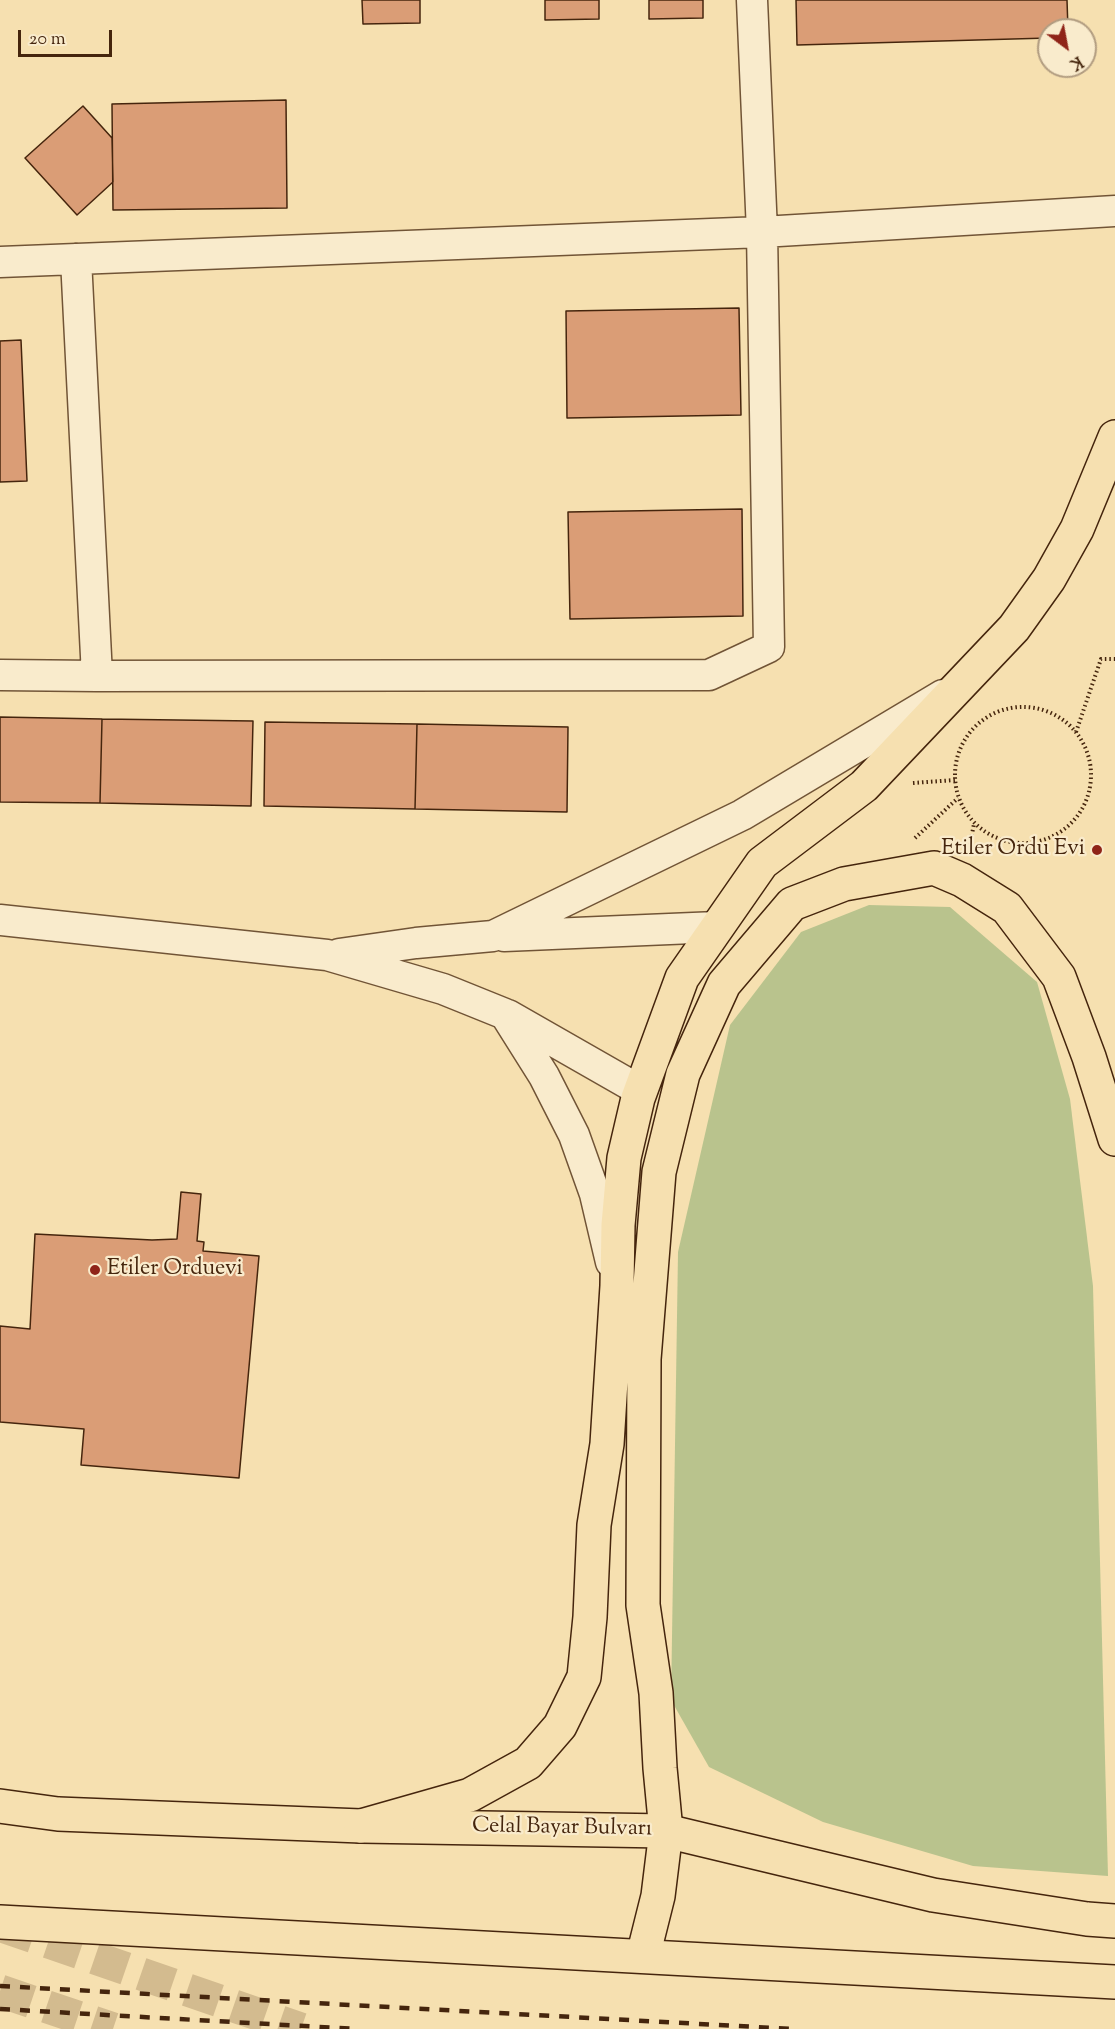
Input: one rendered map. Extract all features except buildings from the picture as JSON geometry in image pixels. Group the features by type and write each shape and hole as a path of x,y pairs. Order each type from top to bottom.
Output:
{"main road":[{"path":"361,1826 470,1795 528,1763 560,1726 584,1677 590,1617 594,1525 607,1444 617,1286 618,1225 624,1158 641,1091 682,978 762,862 864,786 1014,628 1049,579 1077,529 1115,437"},
{"path":"643,1956 658,1896 666,1831 656,1693 643,1605 645,1359 659,1172 683,1074 724,984 792,904 844,884 934,867 962,880 1007,908 1059,977 1089,1057 1115,1139"},
{"name":"Celal Bayar Bulvarı","path":"0,1806 58,1814 361,1826 666,1831 933,1895 1087,1919 1115,1921"},
{"path":"0,1922 1115,1982"}],"lane":[{"path":"0,675 709,675 769,647 762,232 752,0"},
{"path":"0,262 762,232 1115,211"},
{"path":"76,259 97,676"},
{"path":"493,936 742,815 960,685"},
{"path":"0,920 327,955 443,989 505,1014 641,1091"},
{"path":"327,955 416,943 493,936 717,927"},
{"path":"505,1014 544,1076 574,1135 595,1194 617,1286"}],"path":[{"path":"1076,732 1059,717 1038,708 1015,707 993,714 975,727 963,742 956,760 954,780 964,812 974,824 993,837 1015,844 1038,842 1049,838 1060,833 1077,818 1088,798 1092,775 1088,752 1076,732 1101,659 1115,659"}],"green space":[{"path":"869,905 950,907 1037,982 1070,1099 1093,1286 1108,1876 973,1866 823,1822 709,1767 671,1700 678,1252 730,1025 801,932"}],"tunnel":[{"path":"2,1926 301,2029"},
{"path":"0,1991 113,2029"}],"railway":[{"path":"0,1986 793,2029"},
{"path":"0,2009 357,2029"}],"place":[{"name":"Etiler Ordu Evi","path":"1097,850"},
{"name":"Etiler Orduevi","path":"95,1270"}]}
